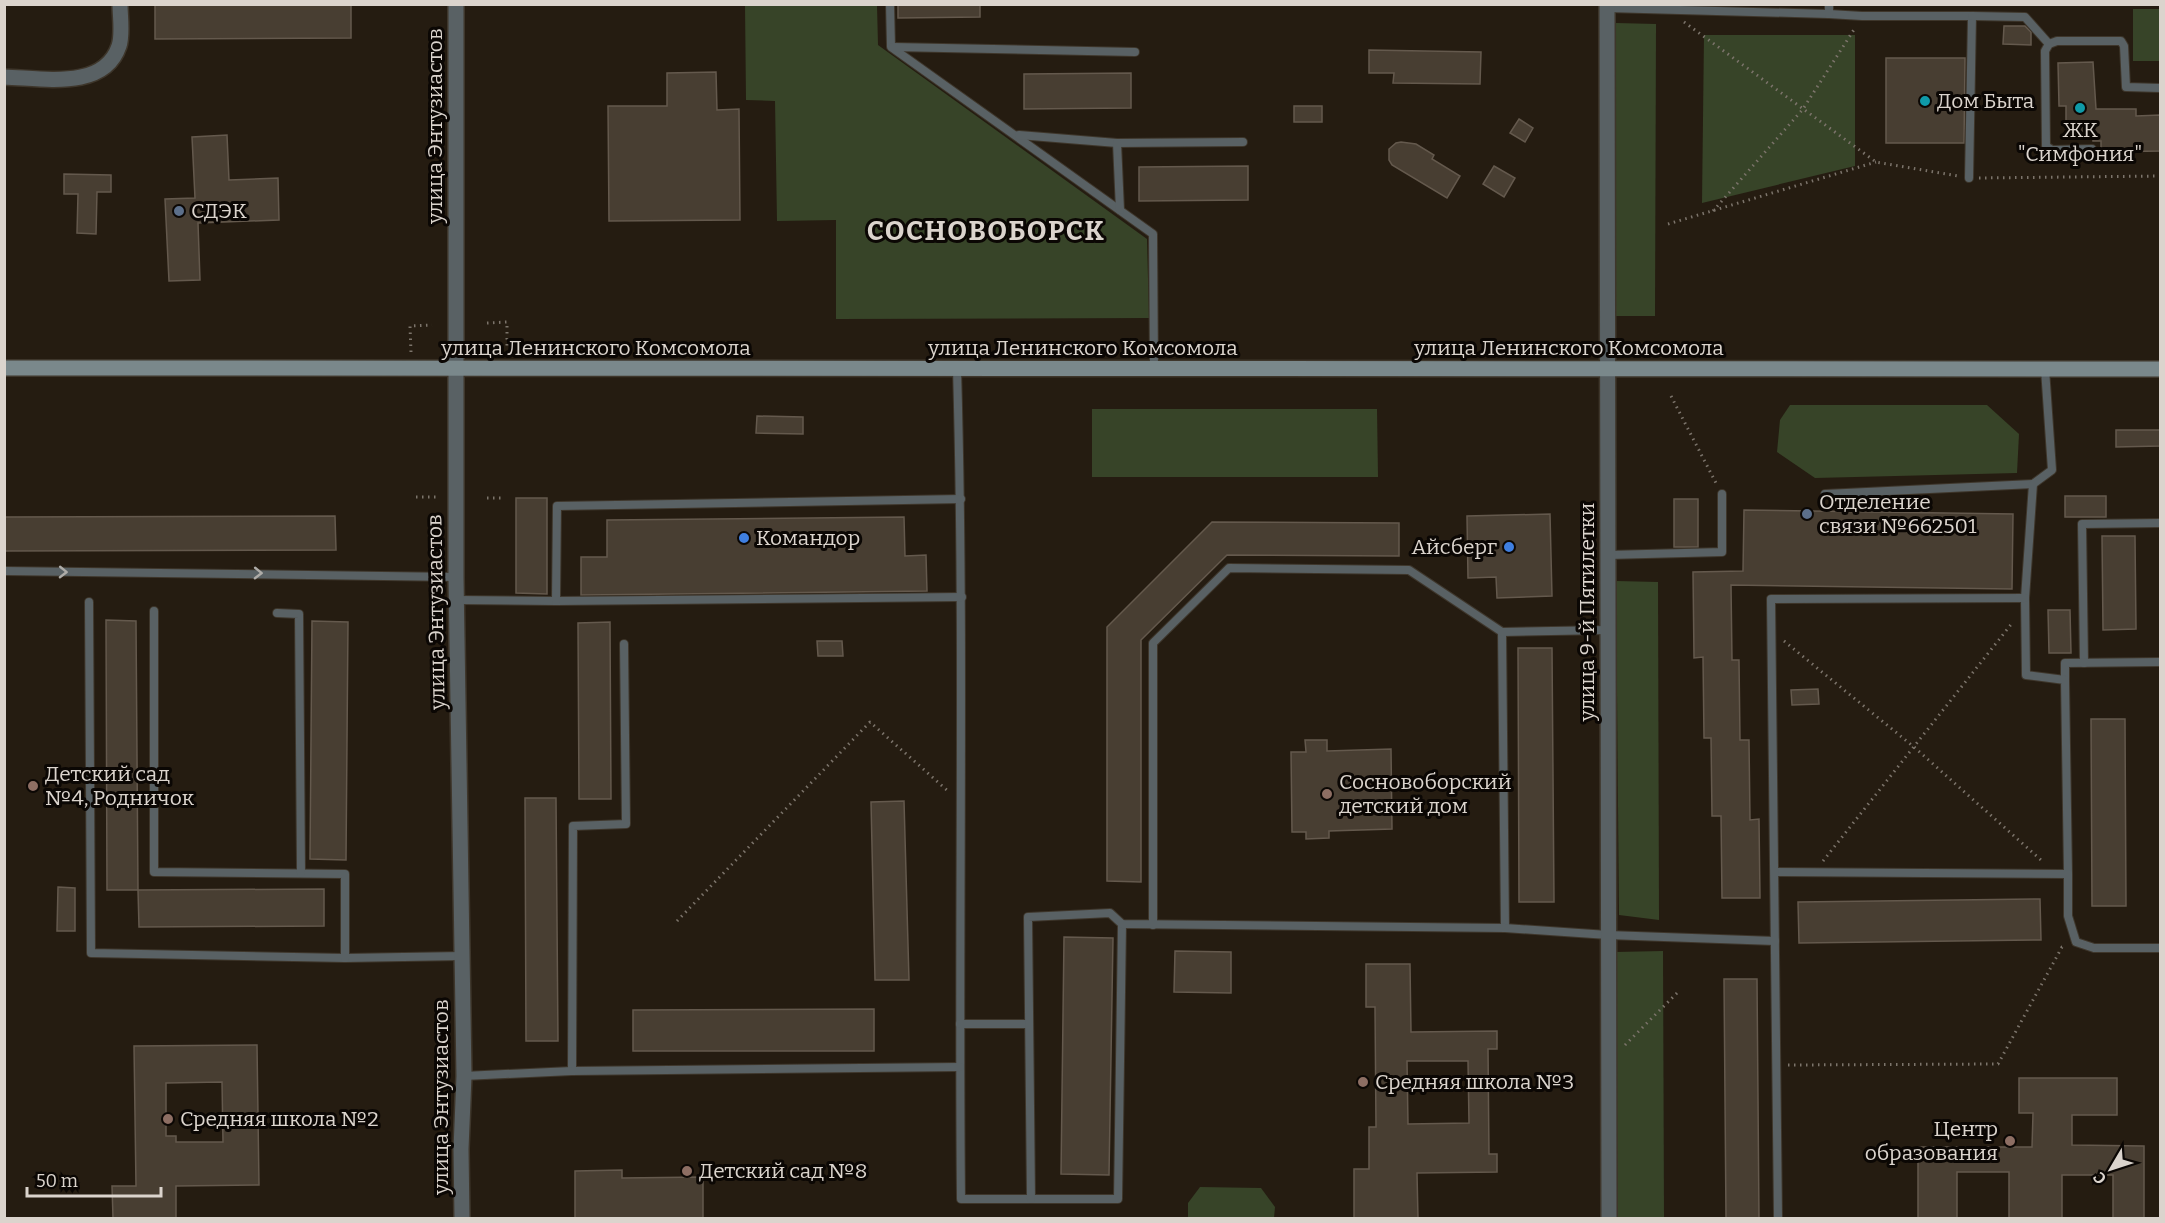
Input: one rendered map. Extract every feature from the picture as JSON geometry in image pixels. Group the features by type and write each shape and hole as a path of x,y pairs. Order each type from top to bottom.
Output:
{"main road":[{"name":"улица Ленинского Комсомола","path":"4,368 2160,369"}],"street":[{"path":"4,77 78,78 99,73 113,60 120,44 120,4"},
{"name":"улица Энтузиастов","path":"456,4 456,600 464,1076 461,1149 462,1218"},
{"name":"улица 9-й Пятилетки","path":"1607,6 1609,1218"}],"lane":[{"path":"890,4 891,47"},
{"path":"1829,4 1829,14"},
{"path":"1607,6 1862,16 2025,17 2049,44"},
{"path":"1969,178 1972,16"},
{"path":"2092,149 2052,150 2046,146 2045,51 2049,44 2057,41 2121,41 2124,46 2126,87 2160,88"},
{"path":"891,47 1135,52"},
{"path":"891,47 1153,234 1154,369"},
{"path":"1017,135 1117,143 1243,141"},
{"path":"1117,143 1120,210"},
{"path":"957,369 962,597 961,1199 1118,1199 1122,924"},
{"path":"1825,494 2033,484 2052,470 2045,369"},
{"path":"2033,484 2025,603 2026,675 2065,680"},
{"path":"1608,555 1722,552 1722,494"},
{"path":"556,601 557,506 960,499"},
{"path":"2084,663 2082,524 2160,523"},
{"path":"1153,925 1154,643 1229,568 1409,570 1502,632 1608,630"},
{"path":"4,571 456,577"},
{"path":"456,600 962,597"},
{"path":"1778,1218 1771,599 2025,603"},
{"path":"88,602 91,953 345,958 462,956"},
{"path":"154,611 154,873 345,874 345,958"},
{"path":"277,613 299,614 301,873"},
{"path":"1502,632 1505,928"},
{"path":"572,1071 573,826 626,824 624,645"},
{"path":"2160,662 2065,663 2067,916 2076,942 2094,948 2160,948"},
{"path":"1775,872 2068,874"},
{"path":"1031,1199 1028,917 1110,913 1122,924 1505,928 1775,942"},
{"path":"960,1024 1029,1024"},
{"path":"464,1076 572,1071 960,1067"}],"path":[{"path":"1666,9 1876,162 1969,178 2160,176"},
{"path":"1713,211 1803,109 1862,16"},
{"path":"1668,224 1876,162"},
{"path":"487,323 507,322 507,345"},
{"path":"411,352 410,326 432,325"},
{"path":"1671,396 1722,494"},
{"path":"416,497 439,497"},
{"path":"487,498 505,498"},
{"path":"1815,872 2025,603"},
{"path":"1772,632 1914,747 2056,873"},
{"path":"677,921 870,722 961,802"},
{"path":"1776,1065 1998,1064 2062,947 2076,942"},
{"path":"1608,1061 1677,993"}],"green space":[{"path":"745,5 877,5 878,45 1147,239 1149,318 836,319 836,220 777,221 775,101 746,100"},
{"path":"2133,9 2160,9 2160,61 2133,61"},
{"path":"1616,23 1656,24 1655,316 1615,316"},
{"path":"1704,35 1855,35 1855,166 1702,203"},
{"path":"1790,405 1987,405 2019,434 2017,473 1815,478 1777,452 1780,420"},
{"path":"1092,409 1377,409 1378,477 1092,477"},
{"path":"1616,581 1658,582 1659,920 1619,915"},
{"path":"1663,951 1664,1218 1618,1218 1615,952"},
{"path":"1200,1187 1261,1188 1275,1207 1274,1218 1188,1218 1188,1203"}],"building":[{"path":"155,4 351,4 351,38 155,39"},
{"path":"898,4 980,4 980,17 898,18"},
{"path":"2004,26 2025,26 2031,32 2031,45 2003,44"},
{"path":"1369,50 1481,52 1480,84 1393,83 1394,73 1369,73"},
{"name":"Дом Быта","path":"1886,58 1965,58 1964,143 1886,143"},
{"name":"ЖК \"Симфония\"","path":"2093,62 2096,109 2136,109 2136,116 2160,115 2160,151 2101,152 2101,141 2093,141 2093,131 2066,131 2066,106 2059,106 2058,63"},
{"path":"716,72 717,110 739,109 740,220 609,221 608,106 667,106 667,73"},
{"path":"1131,73 1131,108 1024,109 1024,74"},
{"path":"1294,106 1322,106 1322,122 1294,122"},
{"path":"1519,119 1533,128 1525,142 1510,133"},
{"path":"227,135 229,180 278,178 279,220 198,223 200,280 169,281 165,199 195,198 192,137"},
{"path":"1401,142 1416,144 1434,155 1432,159 1460,176 1447,198 1392,165 1389,160 1389,149"},
{"path":"1248,166 1248,200 1139,201 1139,167"},
{"path":"1494,166 1515,178 1504,197 1483,184"},
{"path":"64,174 111,175 111,192 97,192 96,234 77,233 78,194 64,194"},
{"path":"757,416 803,417 803,434 756,433"},
{"path":"2116,430 2160,430 2160,446 2116,447"},
{"path":"2065,496 2106,496 2106,517 2065,517"},
{"path":"516,498 547,498 547,594 516,593"},
{"path":"1674,499 1698,499 1698,547 1674,547"},
{"path":"1744,510 2013,514 2012,589 1731,585 1732,660 1739,660 1740,740 1749,740 1750,820 1759,819 1760,898 1722,898 1721,816 1712,816 1711,738 1704,738 1703,657 1694,658 1693,572 1743,571"},
{"name":"Айсберг","path":"1550,514 1552,596 1497,598 1496,577 1468,578 1467,516"},
{"path":"335,516 336,550 4,551 4,517"},
{"path":"904,517 905,556 926,555 927,591 581,595 581,557 607,557 607,520"},
{"path":"1212,522 1399,523 1399,556 1227,555 1141,640 1141,882 1107,881 1107,627"},
{"path":"2102,536 2135,536 2136,629 2103,630"},
{"path":"2048,610 2070,610 2071,653 2049,653"},
{"path":"106,620 136,621 138,890 107,890"},
{"path":"312,621 348,622 346,860 310,859"},
{"path":"610,622 611,799 579,799 578,623"},
{"path":"817,641 842,641 843,656 818,656"},
{"path":"1518,648 1552,648 1554,902 1519,902"},
{"path":"1818,689 1819,704 1792,705 1791,690"},
{"path":"2091,719 2125,719 2126,906 2092,906"},
{"name":"Сосновоборский детский дом","path":"1305,740 1327,740 1327,751 1391,749 1392,829 1329,831 1329,838 1306,839 1306,832 1292,832 1291,752 1306,752"},
{"path":"525,798 556,798 558,1041 526,1041"},
{"path":"904,801 909,980 875,980 871,802"},
{"path":"58,887 75,888 75,931 57,931"},
{"path":"324,889 324,926 139,927 138,890"},
{"path":"2040,899 2041,940 1799,943 1798,902"},
{"path":"1064,937 1113,938 1109,1175 1061,1174"},
{"path":"1175,951 1231,952 1231,993 1174,992"},
{"path":"1366,964 1410,964 1411,1032 1497,1031 1497,1049 1488,1049 1489,1154 1497,1154 1497,1172 1417,1173 1418,1218 1354,1218 1354,1169 1369,1169 1369,1127 1376,1127 1375,1007 1366,1007","holes":["1407,1061 1468,1061 1469,1123 1408,1124"]},
{"path":"1724,979 1757,979 1759,1218 1726,1218"},
{"path":"874,1009 874,1051 633,1051 633,1010"},
{"path":"257,1045 259,1185 176,1186 176,1218 113,1218 112,1186 136,1186 134,1046","holes":["222,1082 223,1142 176,1142 176,1136 166,1136 166,1083"]},
{"path":"2019,1078 2117,1078 2117,1115 2072,1115 2072,1145 2144,1146 2144,1218 2113,1218 2113,1175 2062,1175 2062,1218 2009,1218 2009,1172 1957,1172 1957,1218 1918,1218 1918,1147 2032,1147 2033,1113 2019,1113"},
{"path":"622,1170 622,1178 703,1177 703,1218 575,1218 575,1171"}],"place":[{"name":"Дом Быта","path":"1925,101"},
{"name":"ЖК \"Симфония\"","path":"2080,108"},
{"name":"СДЭК","path":"179,211"},
{"name":"Отделение связи №662501","path":"1807,514"},
{"name":"Командор","path":"744,538"},
{"name":"Айсберг","path":"1509,547"},
{"name":"Детский сад №4, Родничок","path":"33,786"},
{"name":"Сосновоборский детский дом","path":"1327,794"},
{"name":"Средняя школа №3","path":"1363,1082"},
{"name":"Средняя школа №2","path":"168,1119"},
{"name":"Центр образования","path":"2010,1141"},
{"name":"Детский сад №8","path":"687,1171"}],"district":[{"name":"СОСНОВОБОРСК","path":"986,231"}]}
